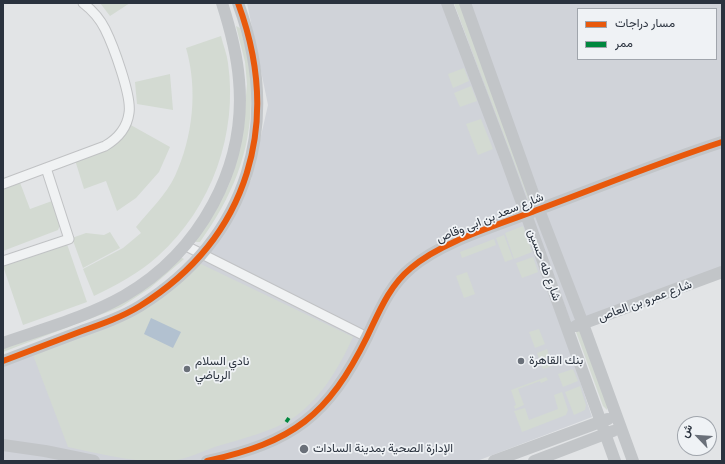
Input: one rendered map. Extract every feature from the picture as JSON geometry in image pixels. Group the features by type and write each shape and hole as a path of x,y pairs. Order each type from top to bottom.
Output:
{"street":[{"path":"3,184 98,149 111,143 121,132 129,113 129,92 105,29 94,13 83,3"},
{"path":"3,343 94,310 124,296 151,278 186,246 204,220 218,194 229,167 237,138 240,109 239,80 228,22 222,3"},
{"path":"3,361 109,321 139,306 172,284 201,254 218,232 238,195 248,168 255,137 258,111 257,79 251,44 238,3"},
{"name":"شارع طه حسين","path":"447,3 526,214 615,461"},
{"name":"شارع طه حسين","path":"465,3 539,210 583,324 633,461"},
{"path":"228,22 242,15"},
{"name":"شارع سعد بن ابى وقاص","path":"207,461 233,455 281,437 315,415 344,379 389,292 411,267 438,250 526,214 682,155 722,142"},
{"path":"3,261 69,238 46,168"},
{"path":"186,246 367,337"},
{"name":"شارع عمرو بن العاص","path":"568,329 722,272"},
{"path":"494,461 616,416"},
{"path":"534,461 621,428"},
{"path":"3,445 38,449 94,461"}],"shaded area":[{"path":"100,3 130,3 110,16"},
{"path":"247,3 444,3 525,215 592,417 477,461 3,461 3,361 140,308 221,230 251,180 268,105"},
{"path":"454,3 722,3 722,268 572,325"},
{"path":"454,3 460,3 535,202 530,204"},
{"path":"236,26 240,28 251,72 248,137 238,174 230,191 200,242 196,242 194,239 221,201 230,182 245,107 247,84 245,62"},
{"path":"221,36 228,63 230,89 229,116 217,168 207,192 177,237 158,256 128,278 94,296 83,269 123,248 141,233 136,227 167,190 181,161 190,129 193,96 190,64 186,48"},
{"path":"464,68 469,81 453,88 448,74"},
{"path":"170,74 173,110 137,104 135,82"},
{"path":"471,86 477,101 460,107 454,93"},
{"path":"481,119 493,149 478,155 466,124"},
{"path":"129,124 170,147 159,172 136,198 117,211 106,181 84,189 75,160 96,152"},
{"path":"19,180 30,209 52,201 60,225 58,230 3,251 3,186"},
{"path":"523,226 532,252 514,259 505,233"},
{"path":"110,232 120,248 83,268 72,238 86,233 104,235"},
{"path":"504,235 513,259 505,262 496,238"},
{"path":"494,239 496,245 462,258 460,252"},
{"path":"67,244 87,302 23,325 3,266"},
{"path":"180,257 184,259 150,288 121,307 3,352 3,348 81,319"},
{"path":"533,257 538,272 522,278 516,263"},
{"name":"نادي السلام الرياضي","path":"199,263 353,337 335,372 310,404 300,413 283,424 182,459 169,461 143,461 68,447 33,355 111,327"},
{"path":"467,272 475,294 464,298 456,276"},
{"path":"539,329 545,344 535,348 529,332"},
{"path":"581,330 608,404 607,410 603,406 576,332"},
{"path":"547,349 552,366 543,369 537,353"},
{"path":"573,369 578,381 563,387 558,374"},
{"path":"546,377 548,380 541,383 540,381 518,389 524,405 515,409 514,406 516,405 511,390"},
{"path":"580,386 586,405 585,410 574,415 565,392"},
{"path":"562,392 568,410 566,415 522,432 514,411 525,408 529,420 558,409 554,395"}],"water":[{"path":"151,318 181,332 173,348 144,334"}],"cycle path":[{"path":"3,361 112,320 140,306 178,278 208,246 231,211 247,173 255,133 257,91 251,47 238,3"},
{"path":"207,461 263,445 305,422 322,406 338,387 367,337 380,309 391,291 403,275 424,258 471,234 653,166 722,142"}],"place":[{"name":"بنك القاهرة","path":"521,361"},
{"name":"نادي السلام الرياضي","path":"187,369"},
{"name":"الإدارة الصحية بمدينة السادات","path":"304,449"}]}
